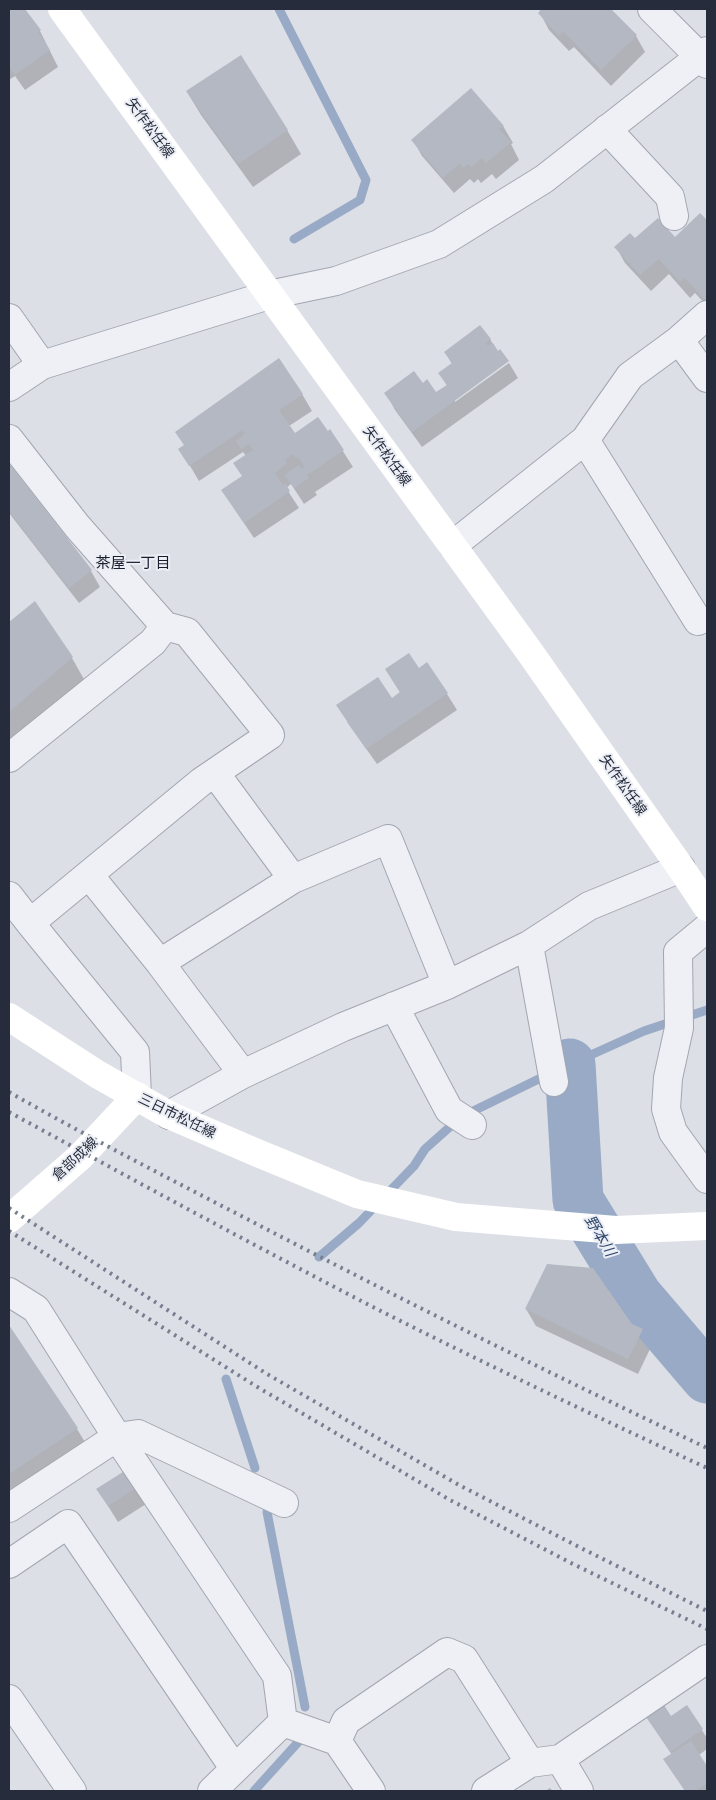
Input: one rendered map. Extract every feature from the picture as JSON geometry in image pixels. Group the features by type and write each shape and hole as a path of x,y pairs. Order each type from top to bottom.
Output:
{"main road":[{"name":"矢作松任線","path":"62,9 693,875 707,907"},
{"name":"三日市松任線","path":"9,1017 97,1074 169,1115 357,1194 456,1217 616,1230 707,1226"},
{"name":"倉部成線","path":"9,1219 80,1157 137,1096"}],"street":[{"path":"9,387 42,365 269,295 336,281 439,244 544,179 607,129 705,57 652,9"},
{"path":"607,129 670,197 674,216"},
{"path":"453,545 585,440 630,376 679,340 707,315"},
{"path":"9,318 42,365"},
{"path":"679,340 707,378"},
{"path":"9,439 77,526 164,626 187,632 270,735 215,773 30,923"},
{"path":"585,440 698,621"},
{"path":"9,758 153,642 164,626"},
{"path":"215,773 293,879"},
{"path":"160,964 293,879 388,840 447,984"},
{"path":"89,875 160,964 242,1074"},
{"path":"169,1115 242,1074 343,1027 447,984 529,945 589,906 693,875"},
{"path":"9,896 135,1052 137,1096"},
{"path":"707,928 678,952 679,1018 668,1078 666,1109 673,1132 707,1180"},
{"path":"529,945 552,1073"},
{"path":"394,1006 449,1110 472,1125"},
{"path":"9,1292 36,1309 117,1436 277,1676 283,1722"},
{"path":"9,1508 117,1436 138,1434 284,1503"},
{"path":"9,1564 68,1524 234,1768"},
{"path":"337,1741 346,1721 448,1652 464,1659 530,1763"},
{"path":"486,1791 530,1763 560,1759 707,1659"},
{"path":"9,1699 72,1791"},
{"path":"283,1722 337,1741 371,1791"},
{"path":"212,1791 283,1722"},
{"path":"560,1759 579,1791"}],"building":[{"path":"9,9 25,9 41,30 38,32 50,50 15,75 9,67"},
{"path":"539,9 611,9 637,35 601,70 563,31 559,36 538,13"},
{"path":"241,55 288,130 238,164 186,91"},
{"path":"471,88 504,126 499,129 511,142 486,163 482,158 471,167 468,164 463,168 460,163 443,178 411,140"},
{"path":"700,213 707,220 707,302 685,278 680,282 659,259 640,275 614,247 630,233 635,238 658,218 675,237"},
{"path":"480,325 491,339 485,343 488,346 493,343 498,351 500,349 509,361 412,432 384,393 414,371 423,383 427,379 436,392 447,385 438,373 452,363 444,352"},
{"path":"279,358 303,394 279,410 295,433 318,417 328,431 330,429 344,450 307,475 309,478 294,488 284,475 299,465 302,469 305,467 298,457 296,458 293,454 285,460 287,463 275,473 283,485 285,483 290,491 244,523 221,490 242,476 233,463 253,450 249,444 241,449 236,441 245,434 242,430 189,466 178,449 184,445 175,432"},
{"path":"9,463 92,570 69,588 9,511"},
{"path":"35,601 73,657 9,712 9,622"},
{"path":"409,653 419,668 427,662 448,693 366,749 336,705 378,677 392,698 400,692 385,669"},
{"path":"547,1264 593,1268 632,1324 643,1329 628,1359 525,1309"},
{"path":"9,1325 78,1428 9,1474"},
{"path":"126,1470 137,1487 108,1506 96,1489"},
{"path":"664,1705 671,1716 687,1705 703,1729 670,1752 646,1717"},
{"path":"691,1741 707,1766 707,1783 695,1791 685,1791 663,1759"}],"waterway":[{"path":"279,9 366,180 360,200 294,239"},
{"path":"319,1257 359,1223 414,1166 425,1149 461,1117 553,1072 644,1031 707,1010"},
{"name":"野本川","path":"570,1064 578,1200 637,1296 707,1378"},
{"path":"226,1379 255,1468"},
{"path":"267,1512 305,1707"},
{"path":"254,1791 301,1739"}],"railway":[{"path":"9,1092 128,1157 363,1279 534,1365 707,1448"},
{"path":"9,1112 373,1307 539,1389 707,1468"},
{"path":"9,1208 267,1374 459,1485 707,1611"},
{"path":"9,1231 259,1388 450,1500 573,1564 707,1629"}],"district":[{"name":"茶屋一丁目","path":"133,563"}]}
